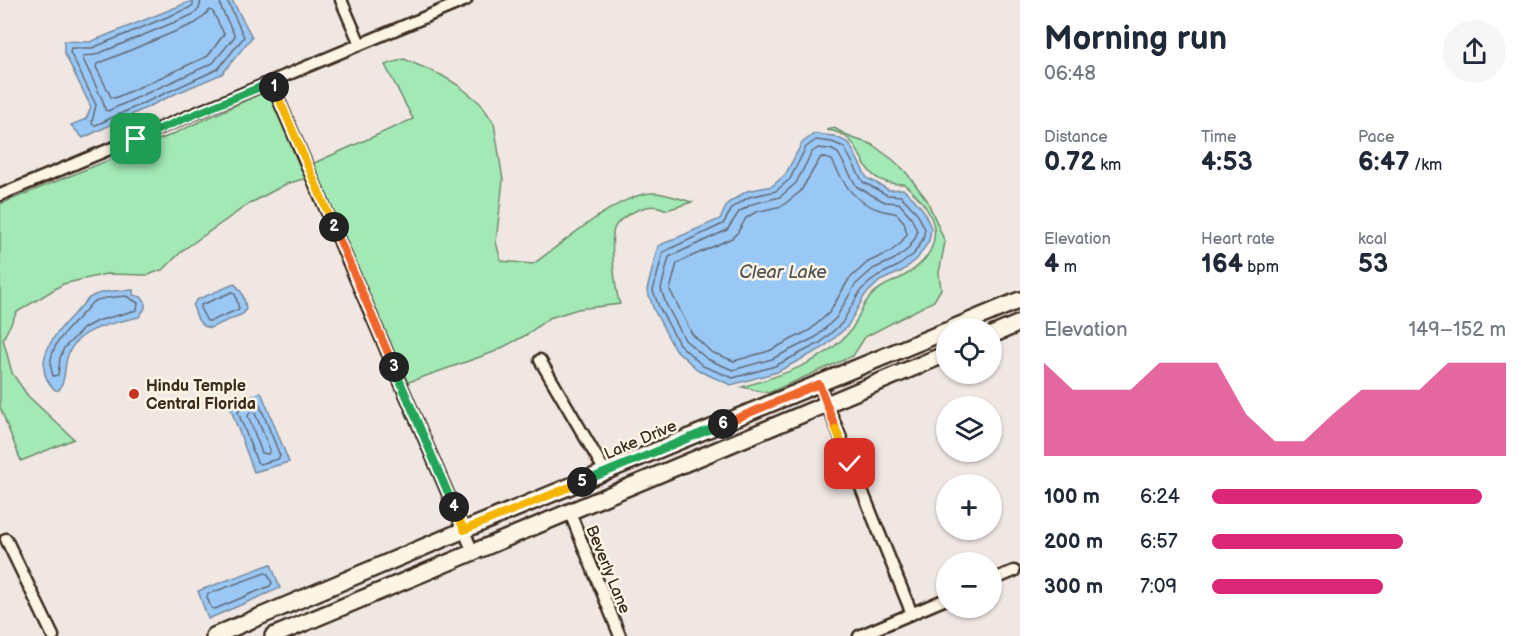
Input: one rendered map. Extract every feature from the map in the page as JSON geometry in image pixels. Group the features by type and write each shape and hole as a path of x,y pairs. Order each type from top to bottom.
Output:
{"main road":[{"path":"977,318 1020,300"},
{"path":"1002,331 1020,323"},
{"name":"Lake Drive","path":"214,636 242,631 464,530 936,335"},
{"path":"273,636 936,358"}],"street":[{"path":"341,0 360,44"},
{"path":"0,195 466,0"},
{"path":"272,82 473,552"},
{"path":"540,360 606,473"},
{"path":"819,384 912,614"},
{"name":"Beverly Lane","path":"570,513 620,636"},
{"path":"6,539 54,636"},
{"path":"1002,576 1014,571"},
{"path":"859,636 936,603"}],"green space":[{"path":"404,59 458,85 480,103 494,123 503,180 496,242 501,261 533,264 609,209 641,195 655,193 692,202 667,210 650,206 632,212 618,222 613,235 613,255 616,289 620,304 578,309 549,318 526,335 494,352 406,383 312,164 413,119 385,65"},
{"path":"269,90 307,178 286,184 249,204 183,250 164,269 148,275 106,274 63,284 17,312 3,339 12,373 28,396 74,439 21,461 0,407 0,204 171,135"},
{"path":"834,128 852,138 871,144 892,159 905,171 927,200 945,242 939,273 941,289 934,301 865,337 853,356 768,393 742,387 786,373 828,351 851,330 869,298 881,288 918,266 928,254 933,243 932,219 916,195 904,184 887,182 875,177 851,141 841,134 827,130"}],"water":[{"path":"194,0 232,0 252,37 222,74 83,138 71,125 86,119 91,107 64,52 64,41 90,42"},
{"name":"Clear Lake","path":"814,134 834,136 849,143 867,178 889,190 903,189 913,198 923,210 931,228 929,241 917,259 902,271 880,281 865,295 847,327 823,348 777,372 731,385 699,371 674,348 654,310 647,290 658,246 720,219 728,203 747,191 772,186 785,175 802,143"},
{"path":"234,284 244,299 246,309 243,314 210,328 204,326 198,320 193,306 196,300"},
{"path":"133,290 133,295 145,301 145,308 139,317 107,325 87,333 78,340 71,348 67,358 61,386 59,390 55,390 47,380 44,369 45,358 48,347 62,327 91,297 106,292"},
{"path":"261,392 289,462 254,472 230,407"},
{"path":"271,564 280,588 208,619 198,591"}],"place":[{"name":"Hindu Temple Central Florida","path":"134,394"}],"route":[{"path":"136,139 272,82 464,530 819,384 850,464"}]}
